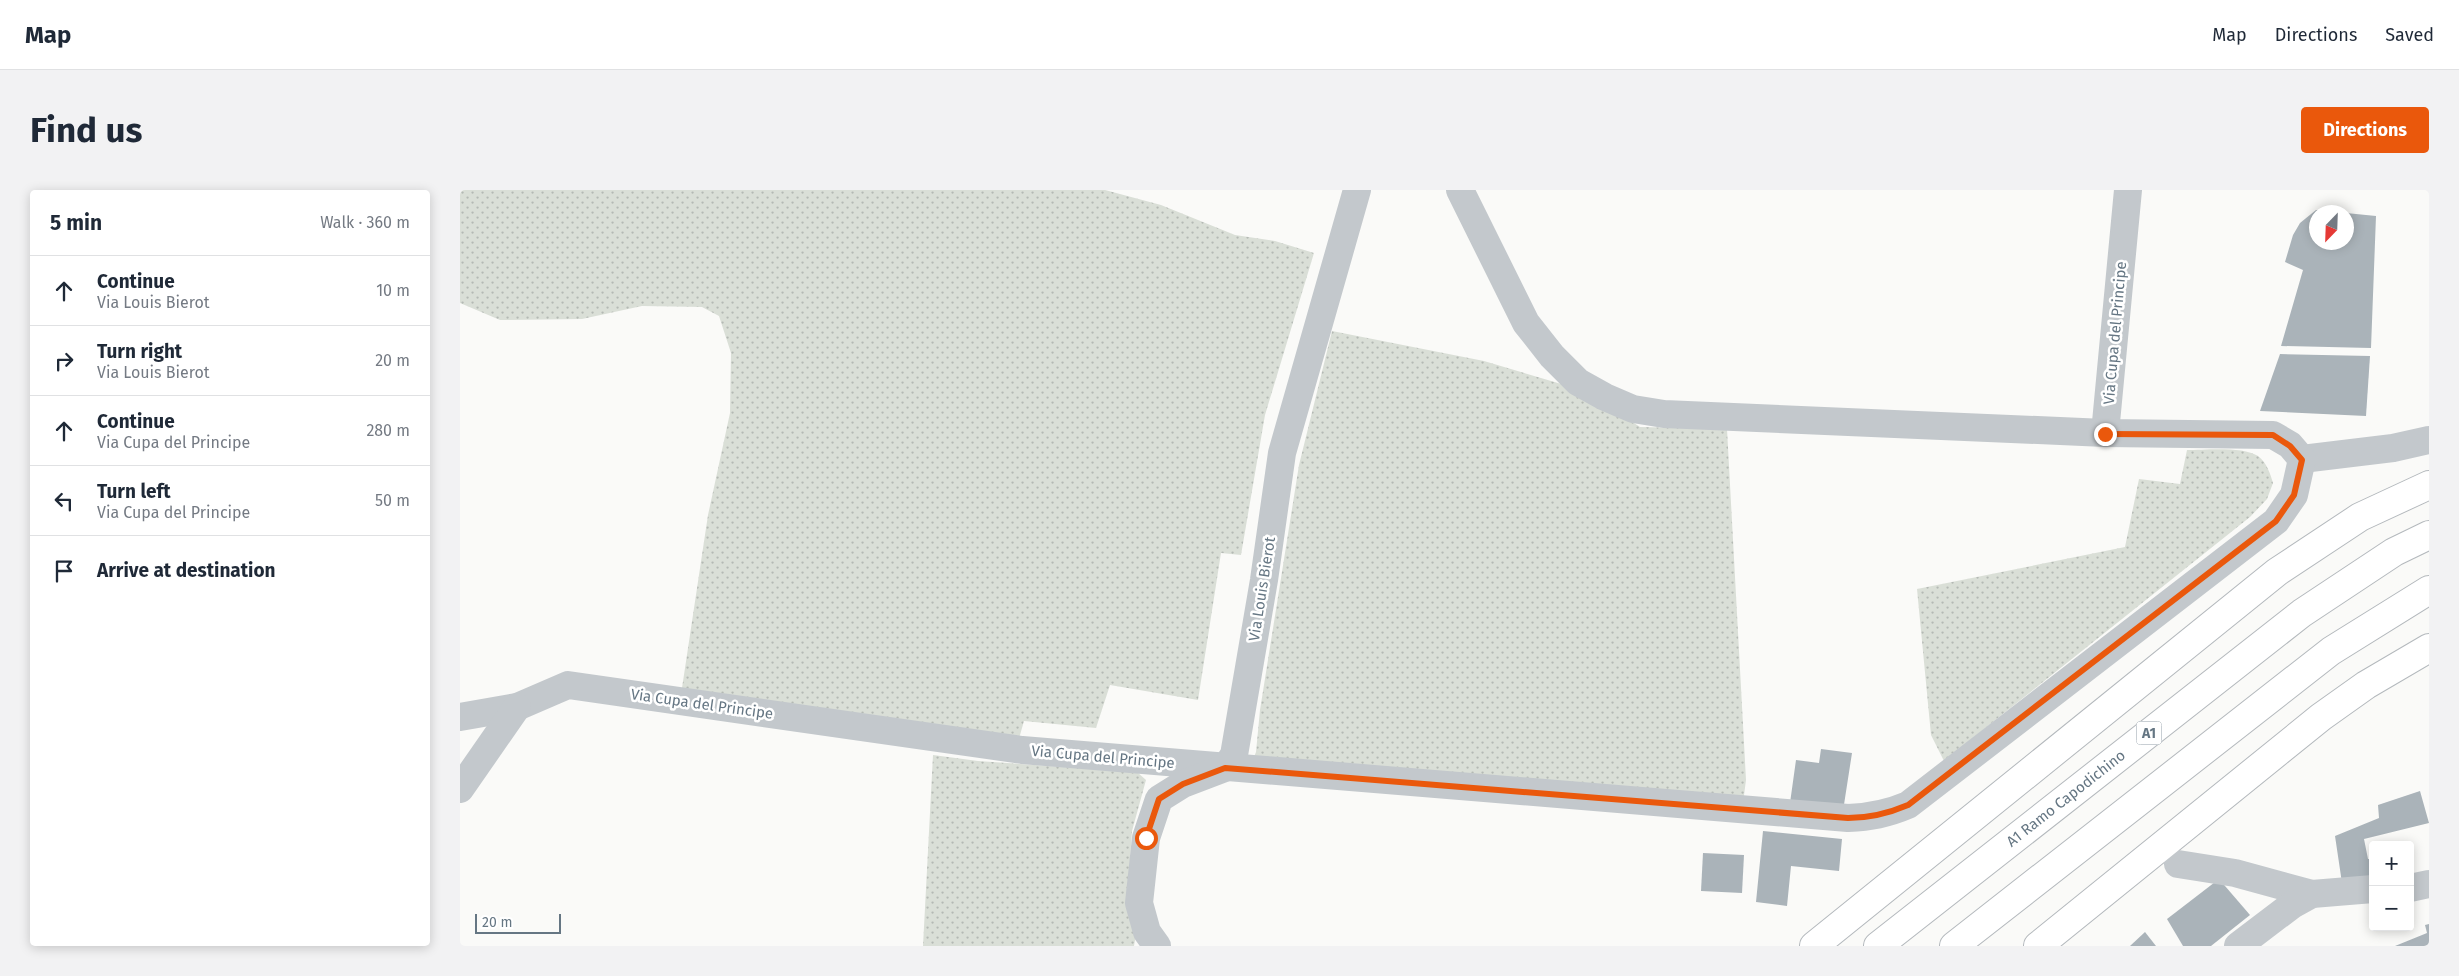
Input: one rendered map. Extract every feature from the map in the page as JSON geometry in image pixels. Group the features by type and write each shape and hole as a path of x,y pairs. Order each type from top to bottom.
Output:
{"highway":[{"path":"1814,946 2277,572 2360,517 2429,485"},
{"name":"A1 Ramo Capodichino","path":"1878,946 2302,613 2394,552 2429,535"},
{"path":"1954,946 2331,651 2429,590"},
{"path":"2038,946 2321,717 2366,685 2429,648"}],"street":[{"name":"Via Louis Bierot","path":"1225,768 1234,755 1264,580 1282,453 1357,190"},
{"path":"1460,190 1526,323 1552,356 1578,382 1633,409 1664,414 2105,434 2273,435 2290,446 2302,460 2393,448 2429,440"},
{"name":"Via Cupa del Principe","path":"2105,434 2128,190"},
{"name":"Via Cupa del Principe","path":"460,718 517,706 568,685 1022,750 1848,818 1872,818 1908,805 2276,521 2294,495 2302,460"},
{"path":"460,789 517,706"},
{"path":"1157,946 1146,932 1139,903 1146,838 1159,799 1183,784 1225,768"},
{"path":"2178,864 2235,873 2312,894 2369,889"},
{"path":"2414,887 2429,884"},
{"path":"2238,946 2292,905 2312,894"}],"shaded area":[{"path":"460,190 1105,190 1161,205 1235,235 1275,241 1314,253 1265,415 1241,555 1221,553 1198,700 1110,685 1096,728 1024,721 1018,742 682,688 708,515 730,413 731,353 719,316 702,307 642,306 582,319 500,320 460,303"},
{"path":"1332,331 1484,361 1585,391 1640,427 1727,429 1746,780 1743,803 1252,762 1256,752 1260,710 1299,465"},
{"path":"2187,450 2234,450 2258,456 2266,465 2273,483 2267,499 2250,517 1944,761 1931,735 1917,589 2125,547 2139,479 2180,484"},
{"path":"933,755 978,761 1137,772 1146,780 1132,831 1127,905 1136,934 1134,946 923,946"}],"building":[{"path":"2354,214 2376,216 2371,348 2281,346 2303,270 2285,262 2293,235 2300,223 2309,216 2309,250 2354,250"},
{"path":"2280,354 2370,356 2366,416 2260,411"},
{"path":"1821,749 1852,753 1843,811 1790,803 1796,760 1819,763"},
{"path":"2420,791 2429,823 2364,839 2369,859 2369,880 2342,883 2335,836 2379,818 2378,805"},
{"path":"1763,831 1842,839 1839,871 1791,866 1787,906 1756,902"},
{"path":"1703,853 1744,855 1742,893 1701,891"},
{"path":"2219,879 2250,915 2211,946 2183,946 2167,919"},
{"path":"2429,924 2429,946 2395,946 2427,933 2425,925"},
{"path":"2145,932 2156,946 2130,946"}],"route":[{"path":"1146,838 1159,799 1183,784 1225,768 1848,818 1872,818 1908,805 2276,521 2294,495 2302,460 2290,446 2273,435 2105,434"}]}
